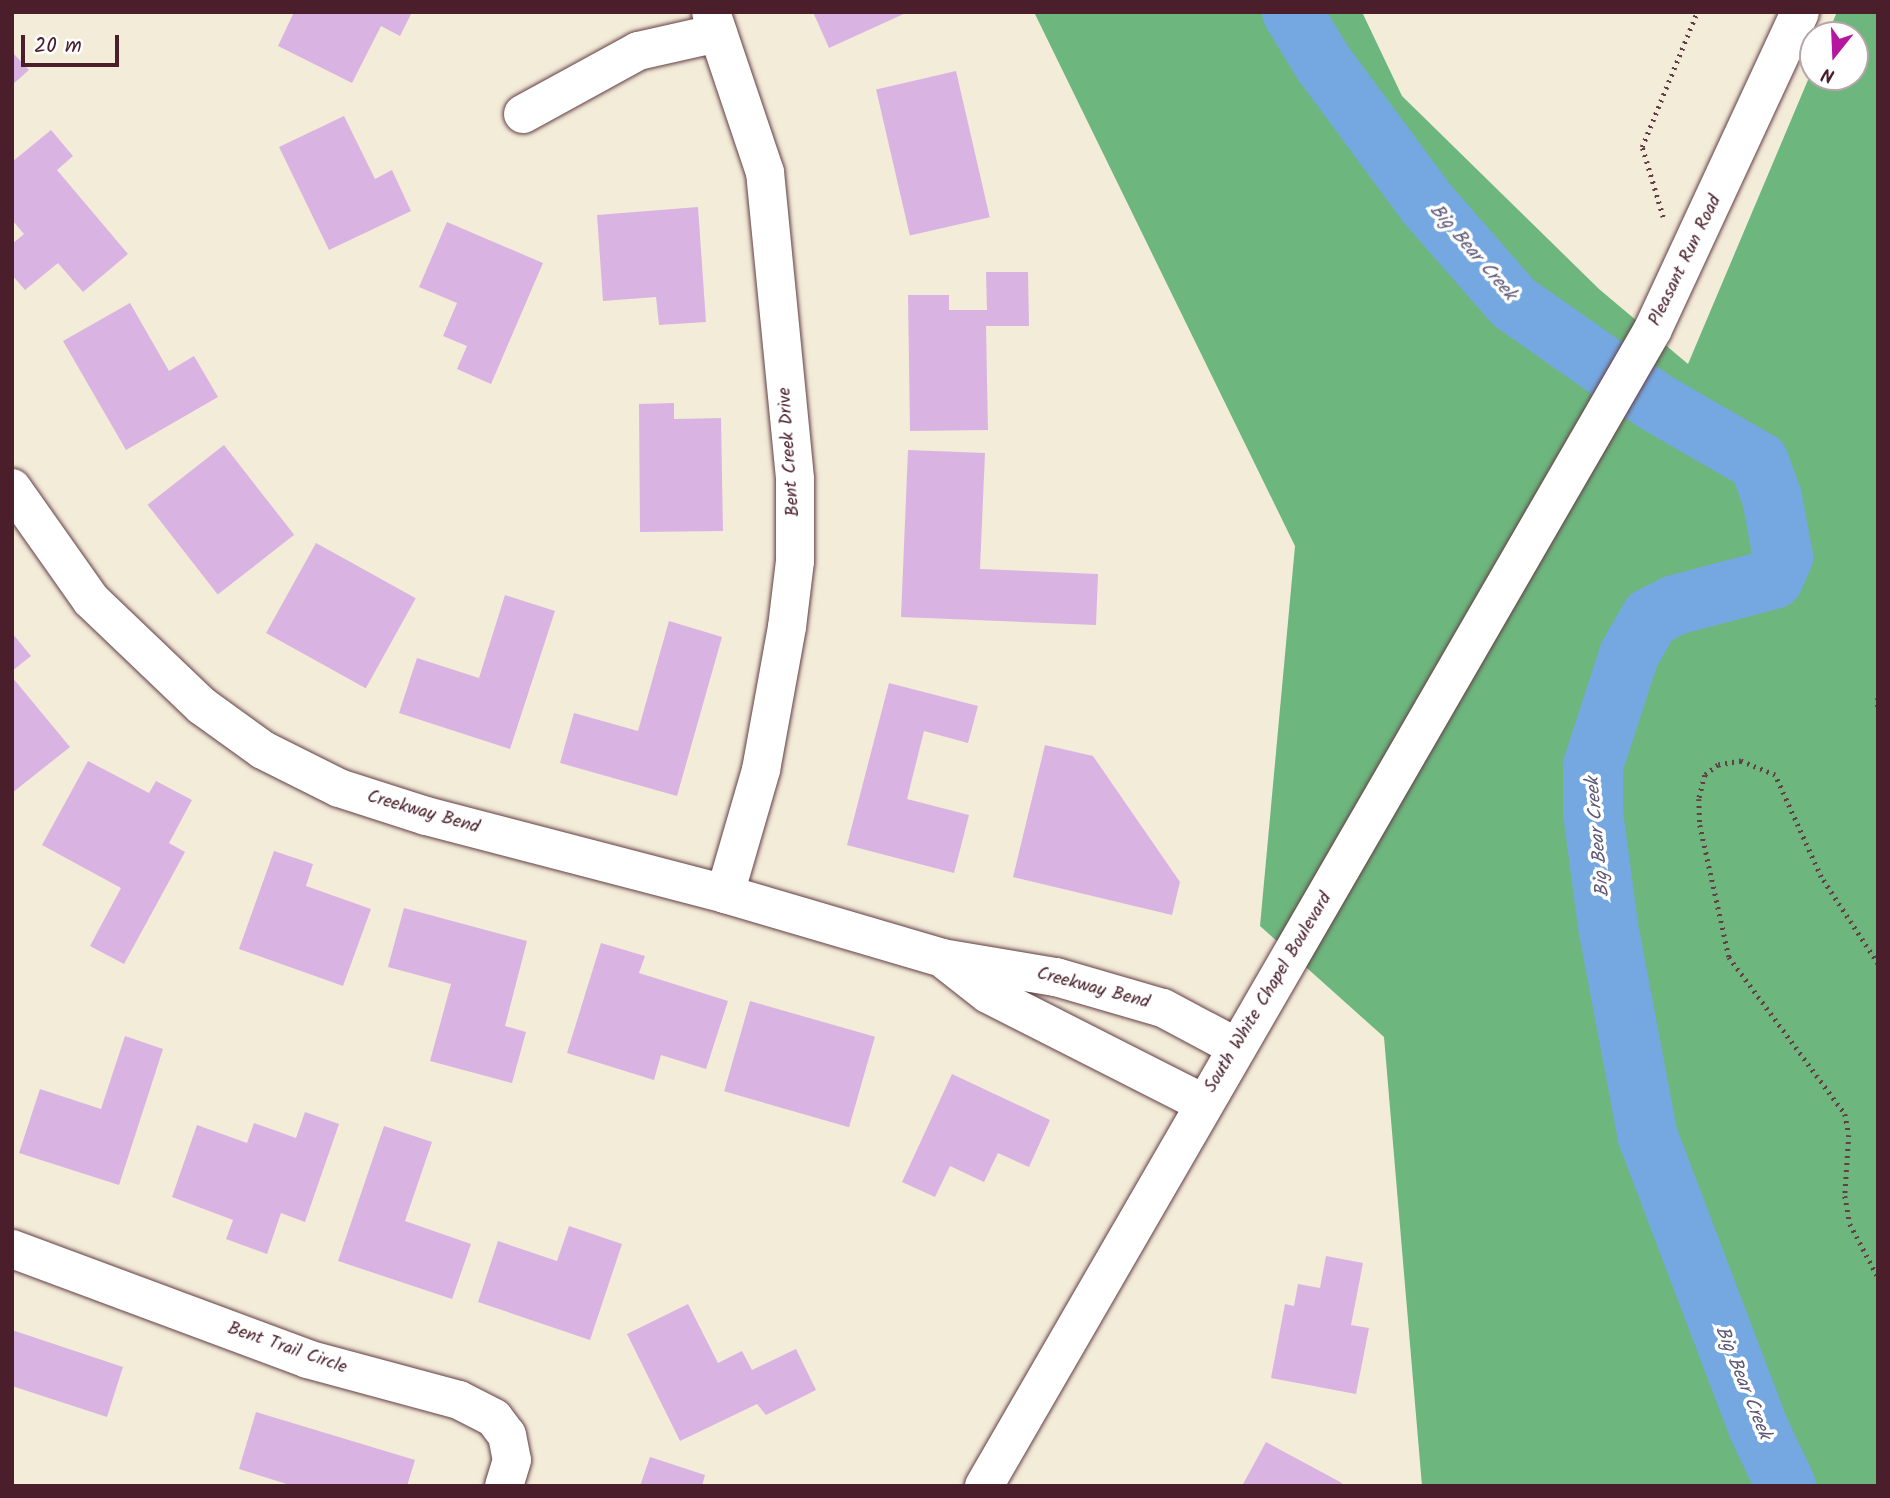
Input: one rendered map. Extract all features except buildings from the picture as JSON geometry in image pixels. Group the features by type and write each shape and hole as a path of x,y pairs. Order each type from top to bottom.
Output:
{"street":[{"name":"Pleasant Run Road","path":"1552,499 1653,329 1800,12"},
{"path":"523,114 638,51 715,22"},
{"name":"Bent Creek Drive","path":"715,22 765,172 795,480 794,561 787,627 761,770 725,894"},
{"name":"Creekway Bend","path":"12,488 91,600 202,706 263,750 339,788 426,816 725,894 942,958 1056,977 1163,1008 1237,1047"},
{"name":"South White Chapel Boulevard","path":"984,1486 1203,1103 1359,844 1552,499"},
{"name":"Creekway Bend","path":"942,958 988,994 1203,1103"},
{"name":"Bent Trail Circle","path":"12,1249 307,1359 459,1400 494,1418 507,1435 512,1460 504,1486"}],"path":[{"path":"1660,224 1665,213 1642,147 1697,12"},
{"path":"1878,698 1878,710"},
{"path":"1876,962 1821,877 1776,775 1741,761 1718,765 1705,775 1699,799 1700,825 1729,957 1845,1114 1849,1135 1844,1196 1850,1224 1878,1277"},
{"path":"1876,962 1878,952"}],"green space":[{"path":"1034,12 1362,12 1402,96 1599,289 1688,364 1803,91 1869,91 1869,21 1833,21 1837,12 1878,12 1878,1486 1422,1486 1384,1037 1260,926 1295,546"}],"waterway":[{"name":"Big Bear Creek","path":"1292,12 1323,63 1429,206 1514,303 1657,403 1759,462 1772,498 1783,557 1773,579 1675,605 1650,618 1629,655 1593,766 1593,813 1608,926 1648,1137 1758,1427 1786,1486"}]}
